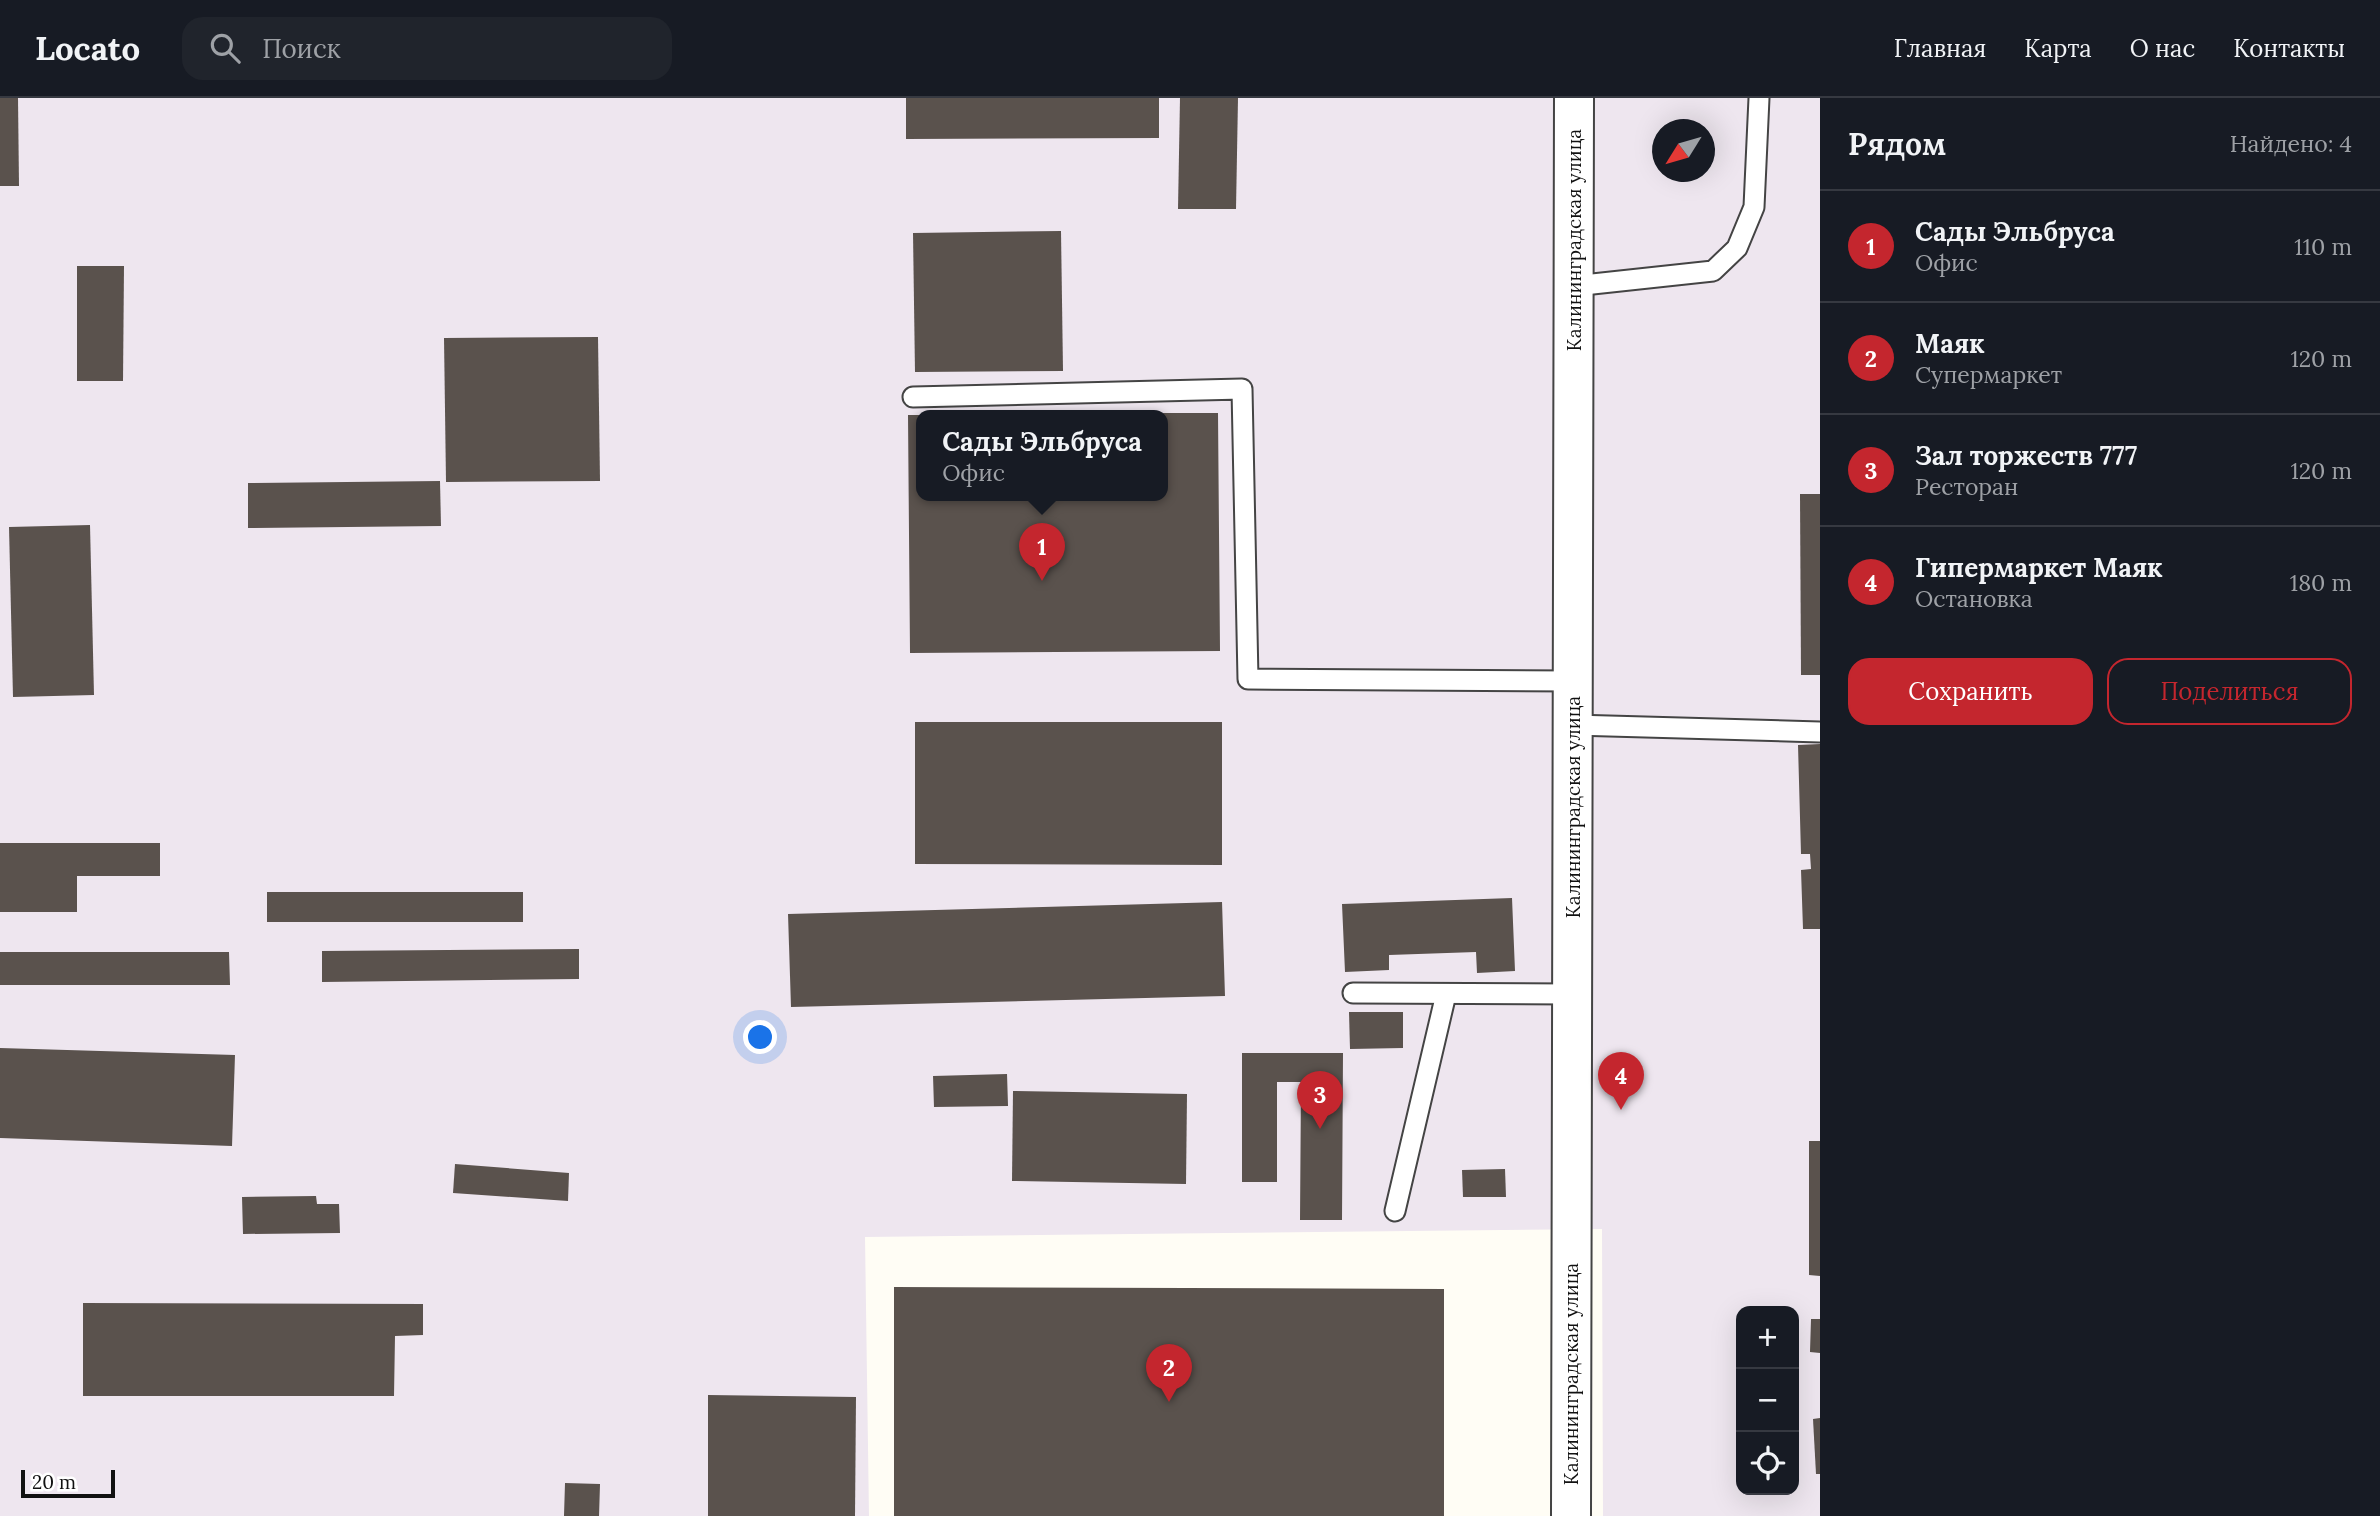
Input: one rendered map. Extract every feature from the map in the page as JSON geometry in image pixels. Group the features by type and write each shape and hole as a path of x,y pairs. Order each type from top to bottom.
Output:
{"street":[{"name":"Калининградская улица","path":"1571,1516 1574,98"}],"lane":[{"path":"1574,286 1713,271 1737,248 1754,207 1759,98"},
{"path":"913,397 1242,389 1248,680 1573,681"},
{"path":"1573,725 1820,732"},
{"path":"1353,993 1572,994"},
{"path":"1395,1210 1446,994"}],"shaded area":[{"path":"0,98 1820,98 1820,1516 1603,1516 1602,1229 865,1237 869,1516 0,1516"}],"building":[{"path":"0,98 18,98 19,186 0,186"},
{"path":"906,98 1159,98 1159,138 906,139"},
{"path":"1180,98 1238,98 1236,209 1178,209"},
{"path":"1061,231 1063,371 915,372 913,233"},
{"path":"77,266 124,266 123,381 77,381"},
{"path":"598,337 600,481 446,482 444,338"},
{"path":"1168,413 1218,413 1220,651 910,653 908,415 916,415 916,501 1168,501"},
{"path":"440,481 441,526 248,528 248,483"},
{"path":"1800,494 1820,494 1820,675 1801,675"},
{"path":"90,525 94,695 13,697 9,527"},
{"path":"915,722 1222,722 1222,865 915,864"},
{"path":"1820,744 1820,929 1803,929 1801,870 1811,869 1810,854 1801,854 1798,745"},
{"path":"0,843 160,843 160,876 77,876 77,912 0,912"},
{"path":"267,892 523,892 523,922 267,922"},
{"path":"1512,898 1515,971 1477,973 1476,952 1389,955 1389,970 1345,972 1342,904"},
{"path":"1222,902 1225,996 791,1007 788,914"},
{"path":"579,949 579,979 322,982 322,951"},
{"path":"0,952 229,952 230,985 0,985"},
{"path":"1349,1012 1403,1012 1403,1048 1350,1049"},
{"path":"0,1048 235,1055 232,1146 0,1138"},
{"path":"1242,1053 1343,1053 1342,1220 1300,1220 1301,1082 1277,1082 1277,1182 1242,1182"},
{"path":"1007,1074 1008,1106 934,1107 933,1076"},
{"path":"1013,1091 1187,1094 1186,1184 1012,1181"},
{"path":"1809,1141 1820,1141 1820,1276 1809,1275"},
{"path":"455,1164 569,1173 568,1201 453,1193"},
{"path":"1505,1169 1506,1197 1463,1197 1462,1170"},
{"path":"316,1196 317,1204 339,1204 340,1233 243,1234 242,1197"},
{"path":"894,1287 1444,1289 1444,1516 894,1516"},
{"path":"83,1303 423,1304 423,1335 395,1336 394,1396 83,1396"},
{"path":"1811,1319 1820,1319 1820,1353 1810,1352"},
{"path":"708,1395 856,1397 855,1516 708,1516"},
{"path":"1820,1418 1820,1474 1816,1474 1813,1419"},
{"path":"565,1483 600,1484 599,1516 564,1516"}],"place":[{"name":"Сады Эльбруса","path":"1042,581"},
{"name":"Гипермаркет Маяк","path":"1621,1110"},
{"name":"Зал торжеств 777","path":"1320,1129"},
{"name":"Маяк","path":"1169,1402"}]}
